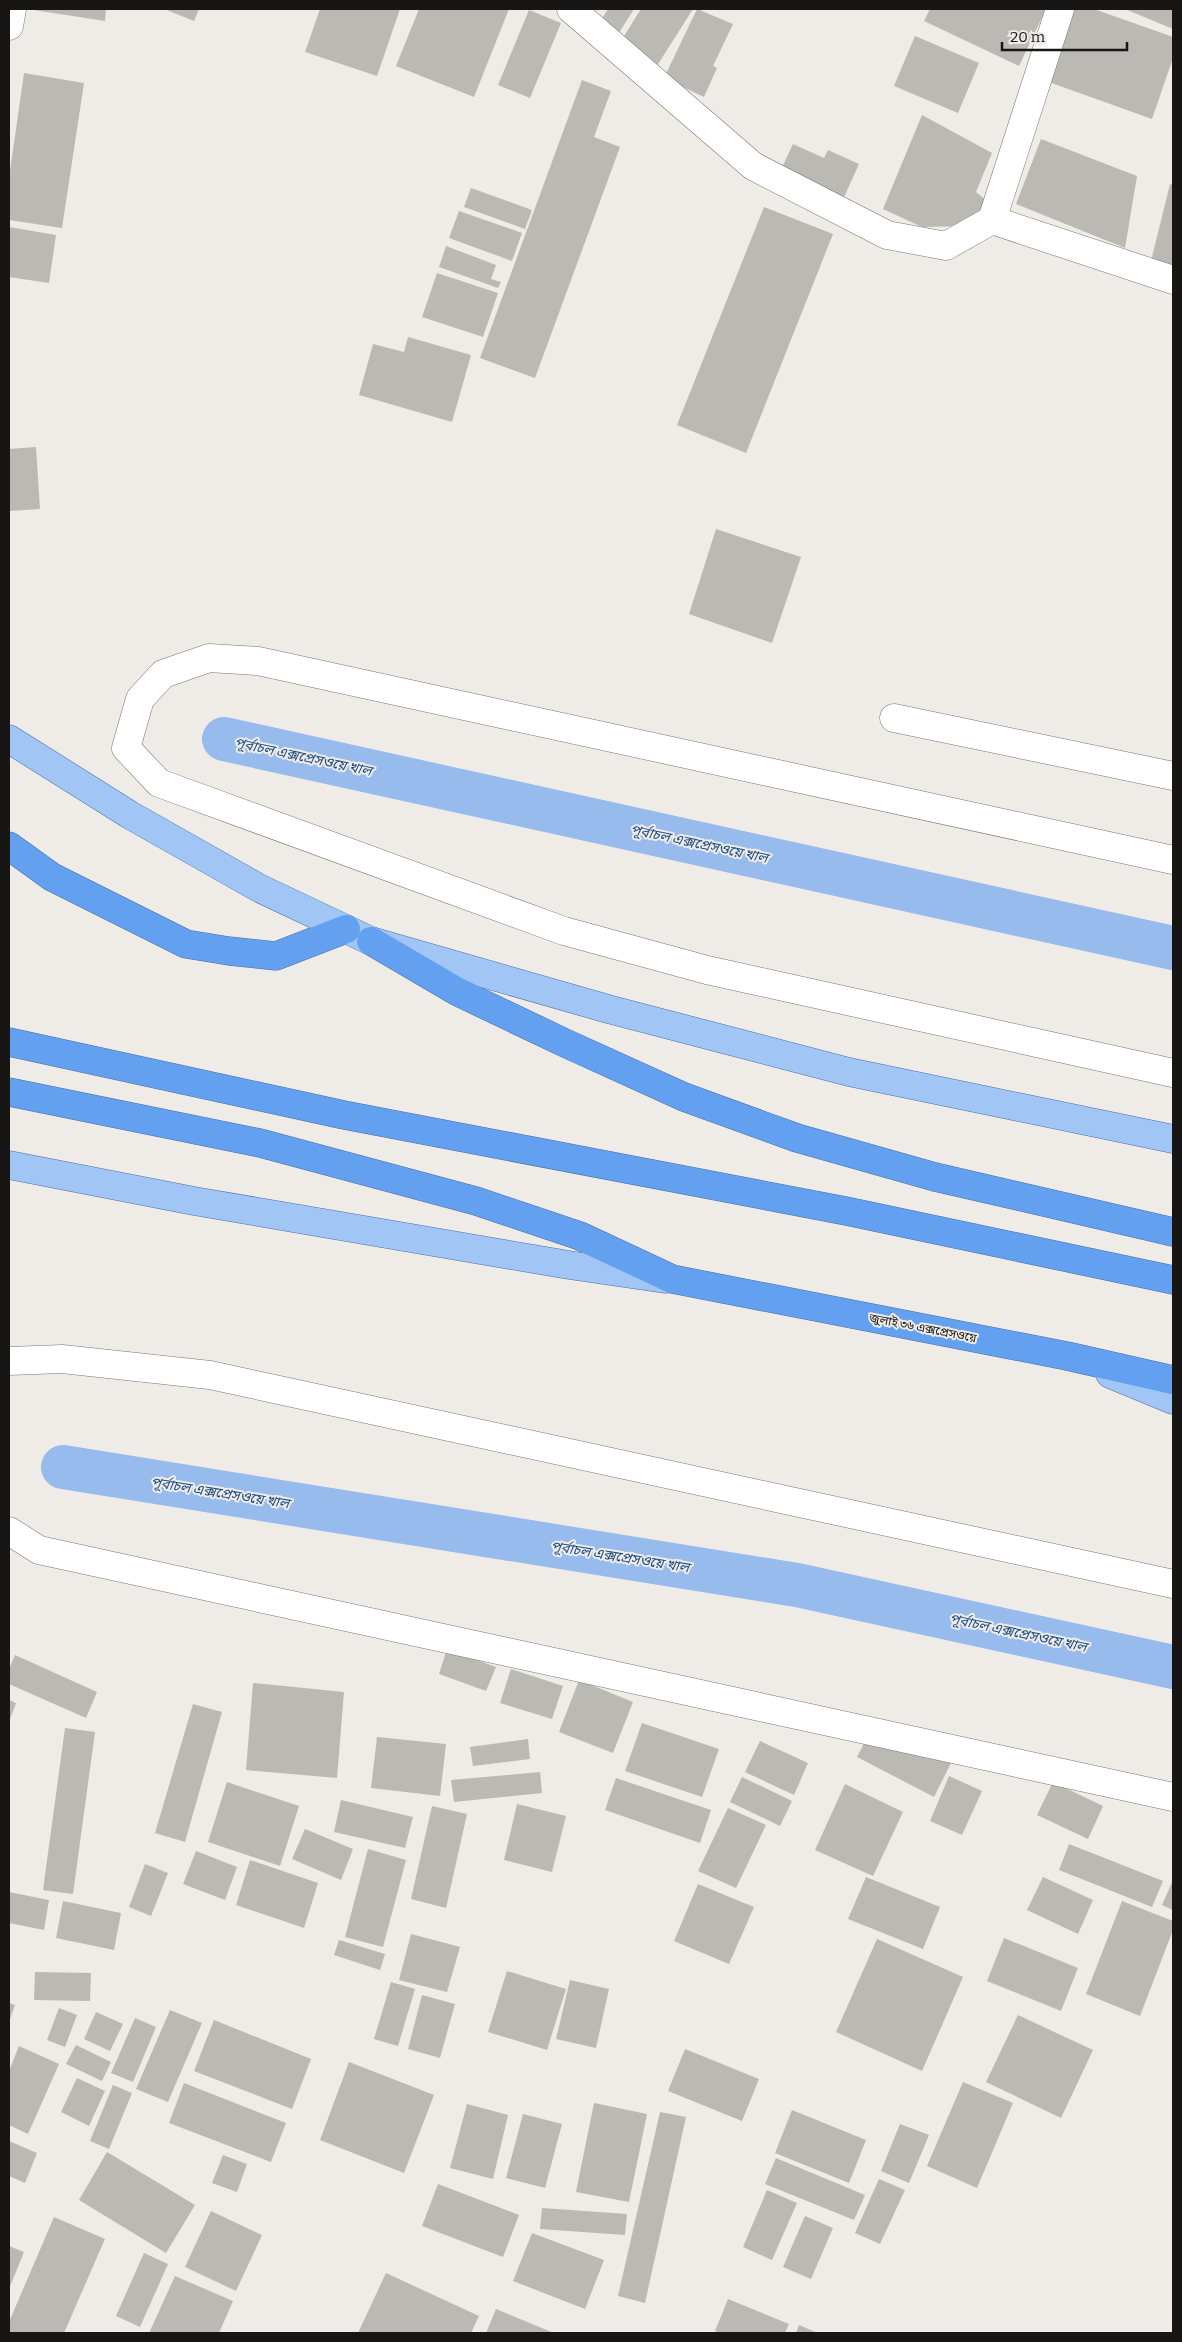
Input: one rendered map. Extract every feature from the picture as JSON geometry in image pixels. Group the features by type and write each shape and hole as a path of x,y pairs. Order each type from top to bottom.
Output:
{"highway":[{"path":"9,846 52,877 186,944 229,952 276,956 346,929"},
{"path":"371,941 458,992 565,1043 684,1097 780,1132 935,1177 1173,1232"},
{"path":"9,1042 344,1116 846,1211 1173,1280"},
{"name":"জুলাই ৩৬ এক্সপ্রেসওয়ে","path":"9,1092 260,1143 476,1201 580,1236 672,1279 1067,1356 1173,1380"}],"main road":[{"path":"9,739 130,815 258,888 371,941 608,1009 849,1072 1173,1139"},
{"path":"9,1165 242,1209 569,1265 672,1279"},
{"path":"1067,1356 1173,1400"}],"street":[{"path":"9,26 12,9"},
{"path":"570,9 753,166 887,234 946,246 992,220 1060,9"},
{"path":"992,220 1173,280"},
{"path":"1173,860 258,661 209,658 163,674 140,699 126,748 159,783 564,930 707,970 1173,1073"},
{"path":"894,718 1173,776"},
{"path":"9,1361 62,1359 210,1375 1173,1584"},
{"path":"9,1531 39,1550 1173,1797"}],"building":[{"path":"27,9 106,9 105,21"},
{"path":"164,9 199,9 194,21"},
{"path":"320,9 400,9 377,76 305,52"},
{"path":"419,9 509,9 474,97 396,66"},
{"path":"608,9 634,9 617,36 598,25"},
{"path":"641,9 693,9 653,72 619,44"},
{"path":"697,9 733,24 713,66 717,68 704,97 664,78"},
{"path":"930,9 1046,9 1019,66 924,21"},
{"path":"1071,9 1094,9 1173,37 1173,58 1152,119 1046,81"},
{"path":"1125,9 1173,9 1173,29"},
{"path":"529,10 561,23 530,98 498,85"},
{"path":"915,36 979,63 958,113 894,86"},
{"path":"24,73 84,83 62,228 9,220 9,178"},
{"path":"582,80 611,91 594,137 620,147 535,378 480,358"},
{"path":"922,115 992,153 976,192 987,201 968,226 922,227 883,209"},
{"path":"1041,139 1137,176 1125,248 1016,204"},
{"path":"793,144 824,158 828,150 859,164 840,206 777,178"},
{"path":"1170,184 1173,185 1173,268 1150,265"},
{"path":"471,188 532,210 525,229 464,207"},
{"path":"764,207 833,234 746,453 677,425"},
{"path":"459,211 522,233 512,261 449,238"},
{"path":"9,227 56,235 49,283 9,277"},
{"path":"446,246 496,265 491,279 501,282 498,288 439,267"},
{"path":"437,273 498,293 483,337 422,317"},
{"path":"408,337 471,355 452,422 359,395 373,344 404,352"},
{"path":"36,447 40,509 9,511 9,449"},
{"path":"716,529 801,557 772,643 689,614"},
{"path":"447,1649 496,1667 486,1691 439,1674"},
{"path":"15,1655 97,1692 86,1718 9,1684 9,1669"},
{"path":"511,1669 563,1686 552,1719 500,1703"},
{"path":"579,1680 633,1702 613,1753 559,1732"},
{"path":"253,1683 344,1692 337,1778 246,1770"},
{"path":"9,1700 16,1703 9,1722"},
{"path":"193,1704 222,1712 185,1842 155,1833"},
{"path":"642,1723 719,1749 702,1797 625,1771"},
{"path":"874,1724 951,1763 934,1797 857,1757"},
{"path":"65,1728 95,1732 73,1894 43,1890"},
{"path":"377,1737 446,1744 440,1796 371,1788"},
{"path":"528,1739 530,1759 473,1766 470,1747"},
{"path":"760,1741 808,1763 794,1795 745,1772"},
{"path":"540,1772 542,1793 454,1802 451,1780"},
{"path":"949,1776 982,1791 962,1835 930,1821"},
{"path":"742,1777 792,1801 780,1826 730,1802"},
{"path":"616,1778 711,1810 700,1843 605,1810"},
{"path":"227,1782 299,1806 280,1866 208,1842"},
{"path":"1053,1782 1103,1806 1088,1839 1037,1815"},
{"path":"845,1784 903,1812 873,1876 815,1850"},
{"path":"341,1800 413,1817 405,1848 334,1832"},
{"path":"517,1804 566,1816 552,1872 504,1860"},
{"path":"432,1806 467,1814 446,1908 411,1899"},
{"path":"728,1808 766,1825 736,1888 698,1871"},
{"path":"305,1829 353,1849 341,1880 292,1859"},
{"path":"1069,1844 1163,1881 1152,1907 1059,1870"},
{"path":"368,1849 406,1860 383,1947 345,1937"},
{"path":"196,1851 237,1867 225,1900 183,1884"},
{"path":"250,1860 318,1883 304,1928 236,1905"},
{"path":"145,1864 168,1873 151,1916 129,1907"},
{"path":"866,1877 940,1907 923,1949 848,1919"},
{"path":"1043,1877 1093,1900 1078,1934 1027,1910"},
{"path":"1173,1880 1173,1910 1162,1905"},
{"path":"698,1884 754,1907 729,1964 674,1941"},
{"path":"9,1892 49,1900 44,1930 9,1923"},
{"path":"63,1901 121,1913 114,1950 56,1938"},
{"path":"1122,1901 1173,1921 1173,1930 1140,2016 1086,1994"},
{"path":"411,1934 460,1947 447,1992 399,1980"},
{"path":"1004,1938 1078,1968 1061,2011 987,1981"},
{"path":"877,1939 963,1977 922,2071 836,2032"},
{"path":"339,1940 385,1954 380,1970 334,1955"},
{"path":"507,1971 566,1989 547,2050 488,2032"},
{"path":"35,1972 91,1973 90,2001 34,2000"},
{"path":"570,1980 609,1989 596,2048 556,2039"},
{"path":"391,1982 415,1989 398,2046 374,2039"},
{"path":"422,1995 455,2004 440,2058 408,2049"},
{"path":"9,2003 15,2005 9,2022"},
{"path":"59,2008 77,2015 65,2047 47,2040"},
{"path":"170,2010 202,2023 168,2102 136,2089"},
{"path":"96,2012 123,2024 110,2051 84,2039"},
{"path":"1018,2015 1093,2050 1061,2118 986,2082"},
{"path":"135,2018 156,2027 133,2082 111,2073"},
{"path":"214,2020 311,2059 292,2109 194,2071"},
{"path":"76,2045 111,2062 102,2081 66,2064"},
{"path":"19,2046 59,2064 28,2134 9,2125 9,2071"},
{"path":"685,2049 759,2079 742,2121 668,2091"},
{"path":"349,2062 434,2095 404,2173 320,2140"},
{"path":"77,2078 105,2091 89,2126 61,2112"},
{"path":"963,2082 1013,2103 977,2188 927,2166"},
{"path":"184,2083 286,2123 271,2162 169,2123"},
{"path":"113,2085 132,2093 109,2149 90,2141"},
{"path":"594,2103 647,2114 629,2202 576,2192"},
{"path":"467,2104 508,2115 493,2179 450,2168"},
{"path":"792,2110 866,2140 849,2183 775,2153"},
{"path":"660,2112 686,2117 645,2303 618,2296"},
{"path":"523,2114 562,2124 545,2188 506,2178"},
{"path":"900,2124 929,2135 909,2183 881,2171"},
{"path":"9,2141 37,2153 25,2183 9,2176"},
{"path":"107,2152 195,2205 166,2253 79,2200"},
{"path":"223,2155 247,2164 237,2192 212,2183"},
{"path":"776,2158 865,2195 854,2220 765,2184"},
{"path":"879,2179 905,2190 880,2244 855,2233"},
{"path":"438,2184 519,2215 503,2257 422,2226"},
{"path":"767,2190 797,2203 772,2260 743,2247"},
{"path":"542,2208 627,2214 625,2235 540,2229"},
{"path":"211,2211 262,2235 236,2291 185,2267"},
{"path":"805,2216 833,2228 811,2279 783,2267"},
{"path":"54,2217 105,2239 64,2333 9,2333 9,2322"},
{"path":"532,2233 604,2260 585,2309 513,2281"},
{"path":"9,2246 24,2252 9,2289"},
{"path":"144,2253 168,2264 140,2327 116,2316"},
{"path":"386,2273 479,2316 471,2333 358,2333"},
{"path":"175,2276 233,2301 219,2333 149,2333"},
{"path":"728,2299 789,2324 785,2333 721,2333 715,2331"},
{"path":"496,2309 554,2333 486,2333"},
{"path":"799,2325 818,2333 796,2333"}],"waterway":[{"name":"পূর্বাচল এক্সপ্রেসওয়ে খাল","path":"224,739 1173,948"},
{"name":"পূর্বাচল এক্সপ্রেসওয়ে খাল","path":"63,1467 797,1585 1173,1667"}]}
